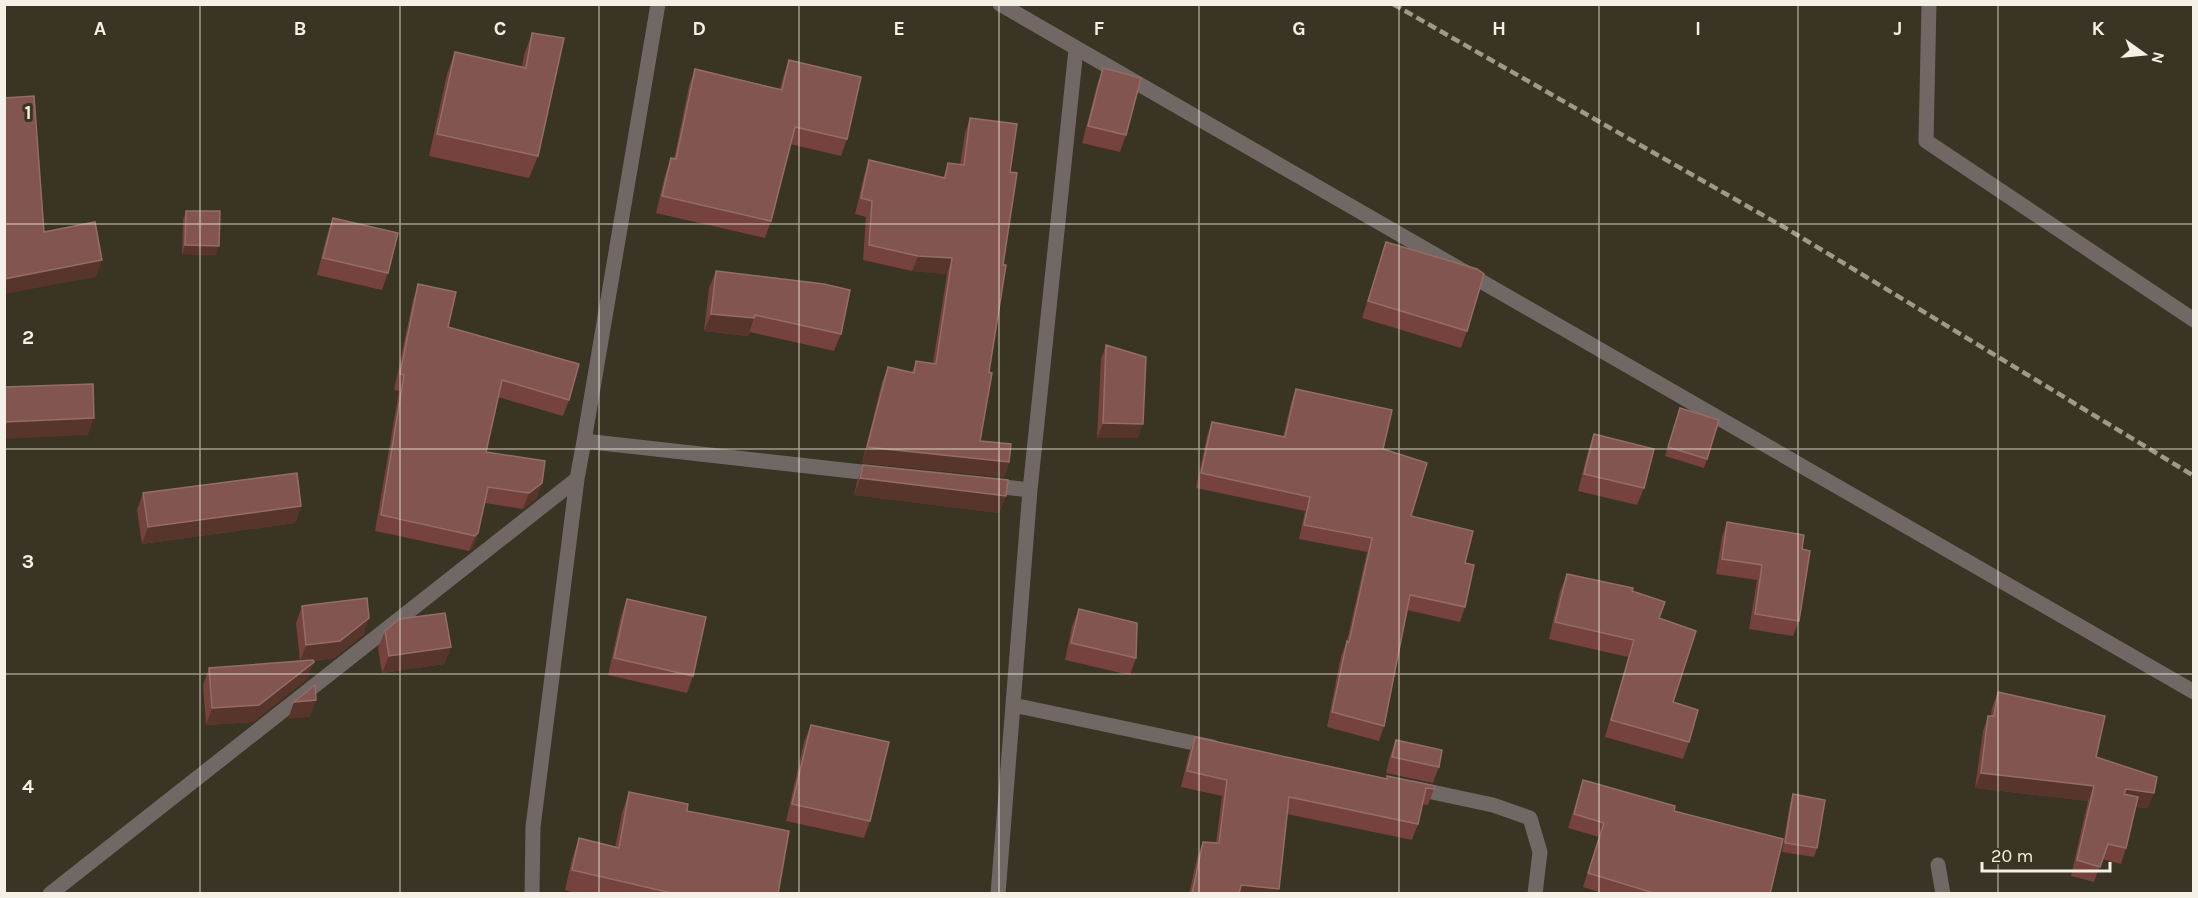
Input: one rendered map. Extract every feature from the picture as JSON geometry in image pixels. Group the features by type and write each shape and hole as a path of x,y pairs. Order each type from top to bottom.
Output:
{"street":[{"path":"532,894 533,827 577,479 658,4"},
{"path":"1000,4 1076,50 2193,692"},
{"path":"1929,4 1926,141 2193,320"},
{"path":"998,894 1030,489 1076,50"},
{"path":"584,441 892,476"},
{"path":"50,894 577,479"},
{"path":"973,484 1030,489"},
{"path":"1013,705 1224,749"},
{"path":"1400,785 1493,805 1530,818 1540,852 1536,894"},
{"path":"1938,865 1943,894"}],"building":[{"path":"532,33 564,38 538,156 437,134 455,52 526,68"},
{"path":"789,60 861,77 847,139 795,127 771,221 662,196 671,158 676,159 695,69 782,90"},
{"path":"1103,68 1141,78 1126,135 1088,126"},
{"path":"34,96 44,232 95,222 102,260 4,279 4,98"},
{"path":"970,118 1017,124 1010,172 1017,173 1003,265 1006,265 989,372 992,373 980,441 1011,444 1009,462 867,447 888,367 914,373 916,361 936,364 952,258 918,256 869,245 872,201 861,198 869,160 945,178 948,163 964,165"},
{"path":"186,211 220,211 219,246 185,245"},
{"path":"333,218 398,233 388,273 323,258"},
{"path":"1386,242 1477,269 1484,274 1467,331 1368,301"},
{"path":"716,271 824,284 850,290 841,334 755,315 754,318 711,314"},
{"path":"418,284 456,292 448,327 579,364 569,400 502,380 486,452 545,461 542,483 529,493 488,487 478,533 475,536 381,515 404,375 400,374"},
{"path":"1106,345 1146,357 1143,424 1103,423"},
{"path":"93,384 94,418 4,422 4,387"},
{"path":"1296,389 1392,410 1383,449 1427,463 1411,516 1473,531 1465,563 1474,565 1465,607 1410,595 1384,726 1332,712 1372,538 1304,525 1310,497 1201,473 1212,422 1285,437"},
{"path":"1680,408 1719,420 1707,459 1668,447"},
{"path":"1594,434 1654,449 1644,488 1584,474"},
{"path":"863,465 1008,480 1006,496 860,478"},
{"path":"297,473 301,506 148,527 143,493"},
{"path":"1727,522 1804,535 1802,549 1810,551 1799,621 1755,614 1762,565 1722,559"},
{"path":"1567,574 1633,588 1632,591 1665,602 1659,618 1696,631 1673,702 1698,710 1689,742 1611,720 1634,640 1555,622"},
{"path":"367,598 369,618 340,641 306,645 302,606"},
{"path":"627,599 706,617 693,676 614,658"},
{"path":"1079,609 1137,623 1136,658 1071,643"},
{"path":"445,613 451,647 389,656 385,631 399,619"},
{"path":"313,660 314,662 259,705 212,708 209,668"},
{"path":"315,685 316,700 294,702"},
{"path":"1998,692 2105,716 2096,757 2157,777 2154,793 2126,789 2124,794 2138,797 2126,848 2108,844 2100,867 2077,860 2094,786 1981,773 1988,716 1994,716"},
{"path":"811,725 889,742 870,821 792,804"},
{"path":"1195,737 1387,779 1387,776 1435,786 1434,789 1426,788 1418,824 1289,797 1279,889 1241,885 1239,894 1192,894 1203,842 1219,843 1227,780 1187,771"},
{"path":"1396,740 1442,750 1439,767 1392,757"},
{"path":"1583,780 1675,806 1674,811 1783,839 1770,894 1657,894 1588,873 1604,823 1574,814"},
{"path":"629,792 688,804 687,811 789,831 778,894 676,894 572,870 579,838 619,848"},
{"path":"1793,794 1825,800 1817,848 1785,843"}],"railway":[{"path":"1393,4 1789,230 2194,476"}]}
